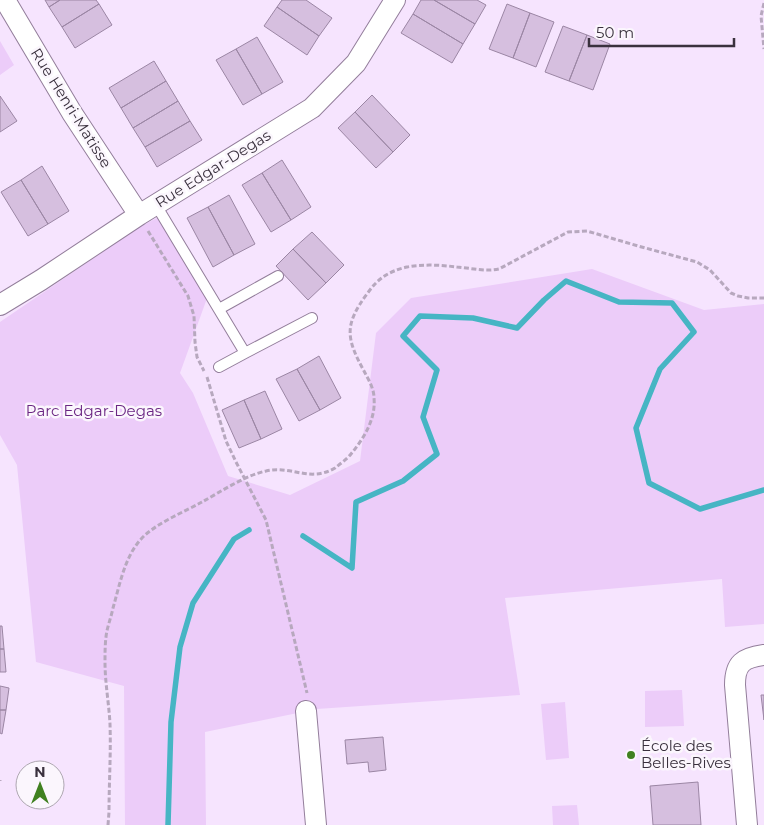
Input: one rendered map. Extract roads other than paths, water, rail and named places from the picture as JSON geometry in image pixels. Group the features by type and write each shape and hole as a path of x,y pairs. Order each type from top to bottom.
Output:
{"street":[{"name":"Rue Henri-Matisse","path":"5,0 72,113 147,210"},
{"name":"Rue Edgar-Degas","path":"0,305 147,210 312,108 356,63 395,0"},
{"path":"747,825 735,673 745,660 764,656"},
{"path":"306,711 316,825"}],"lane":[{"path":"147,210 219,309 245,354"},
{"path":"219,309 278,276"},
{"path":"219,367 312,318"}],"waterway":[{"path":"303,536 352,568 356,502 403,481 437,454 423,417 437,370 403,336 420,316 473,318 517,328 544,300 566,281 619,302 672,303 694,332 660,369 636,428 649,483 700,509 764,490"},
{"path":"168,825 171,722 180,647 193,603 234,539 249,530"}],"place":[{"name":"École des Belles-Rives","path":"631,755"}],"park label":[{"name":"Parc Edgar-Degas","path":"94,411"}]}
